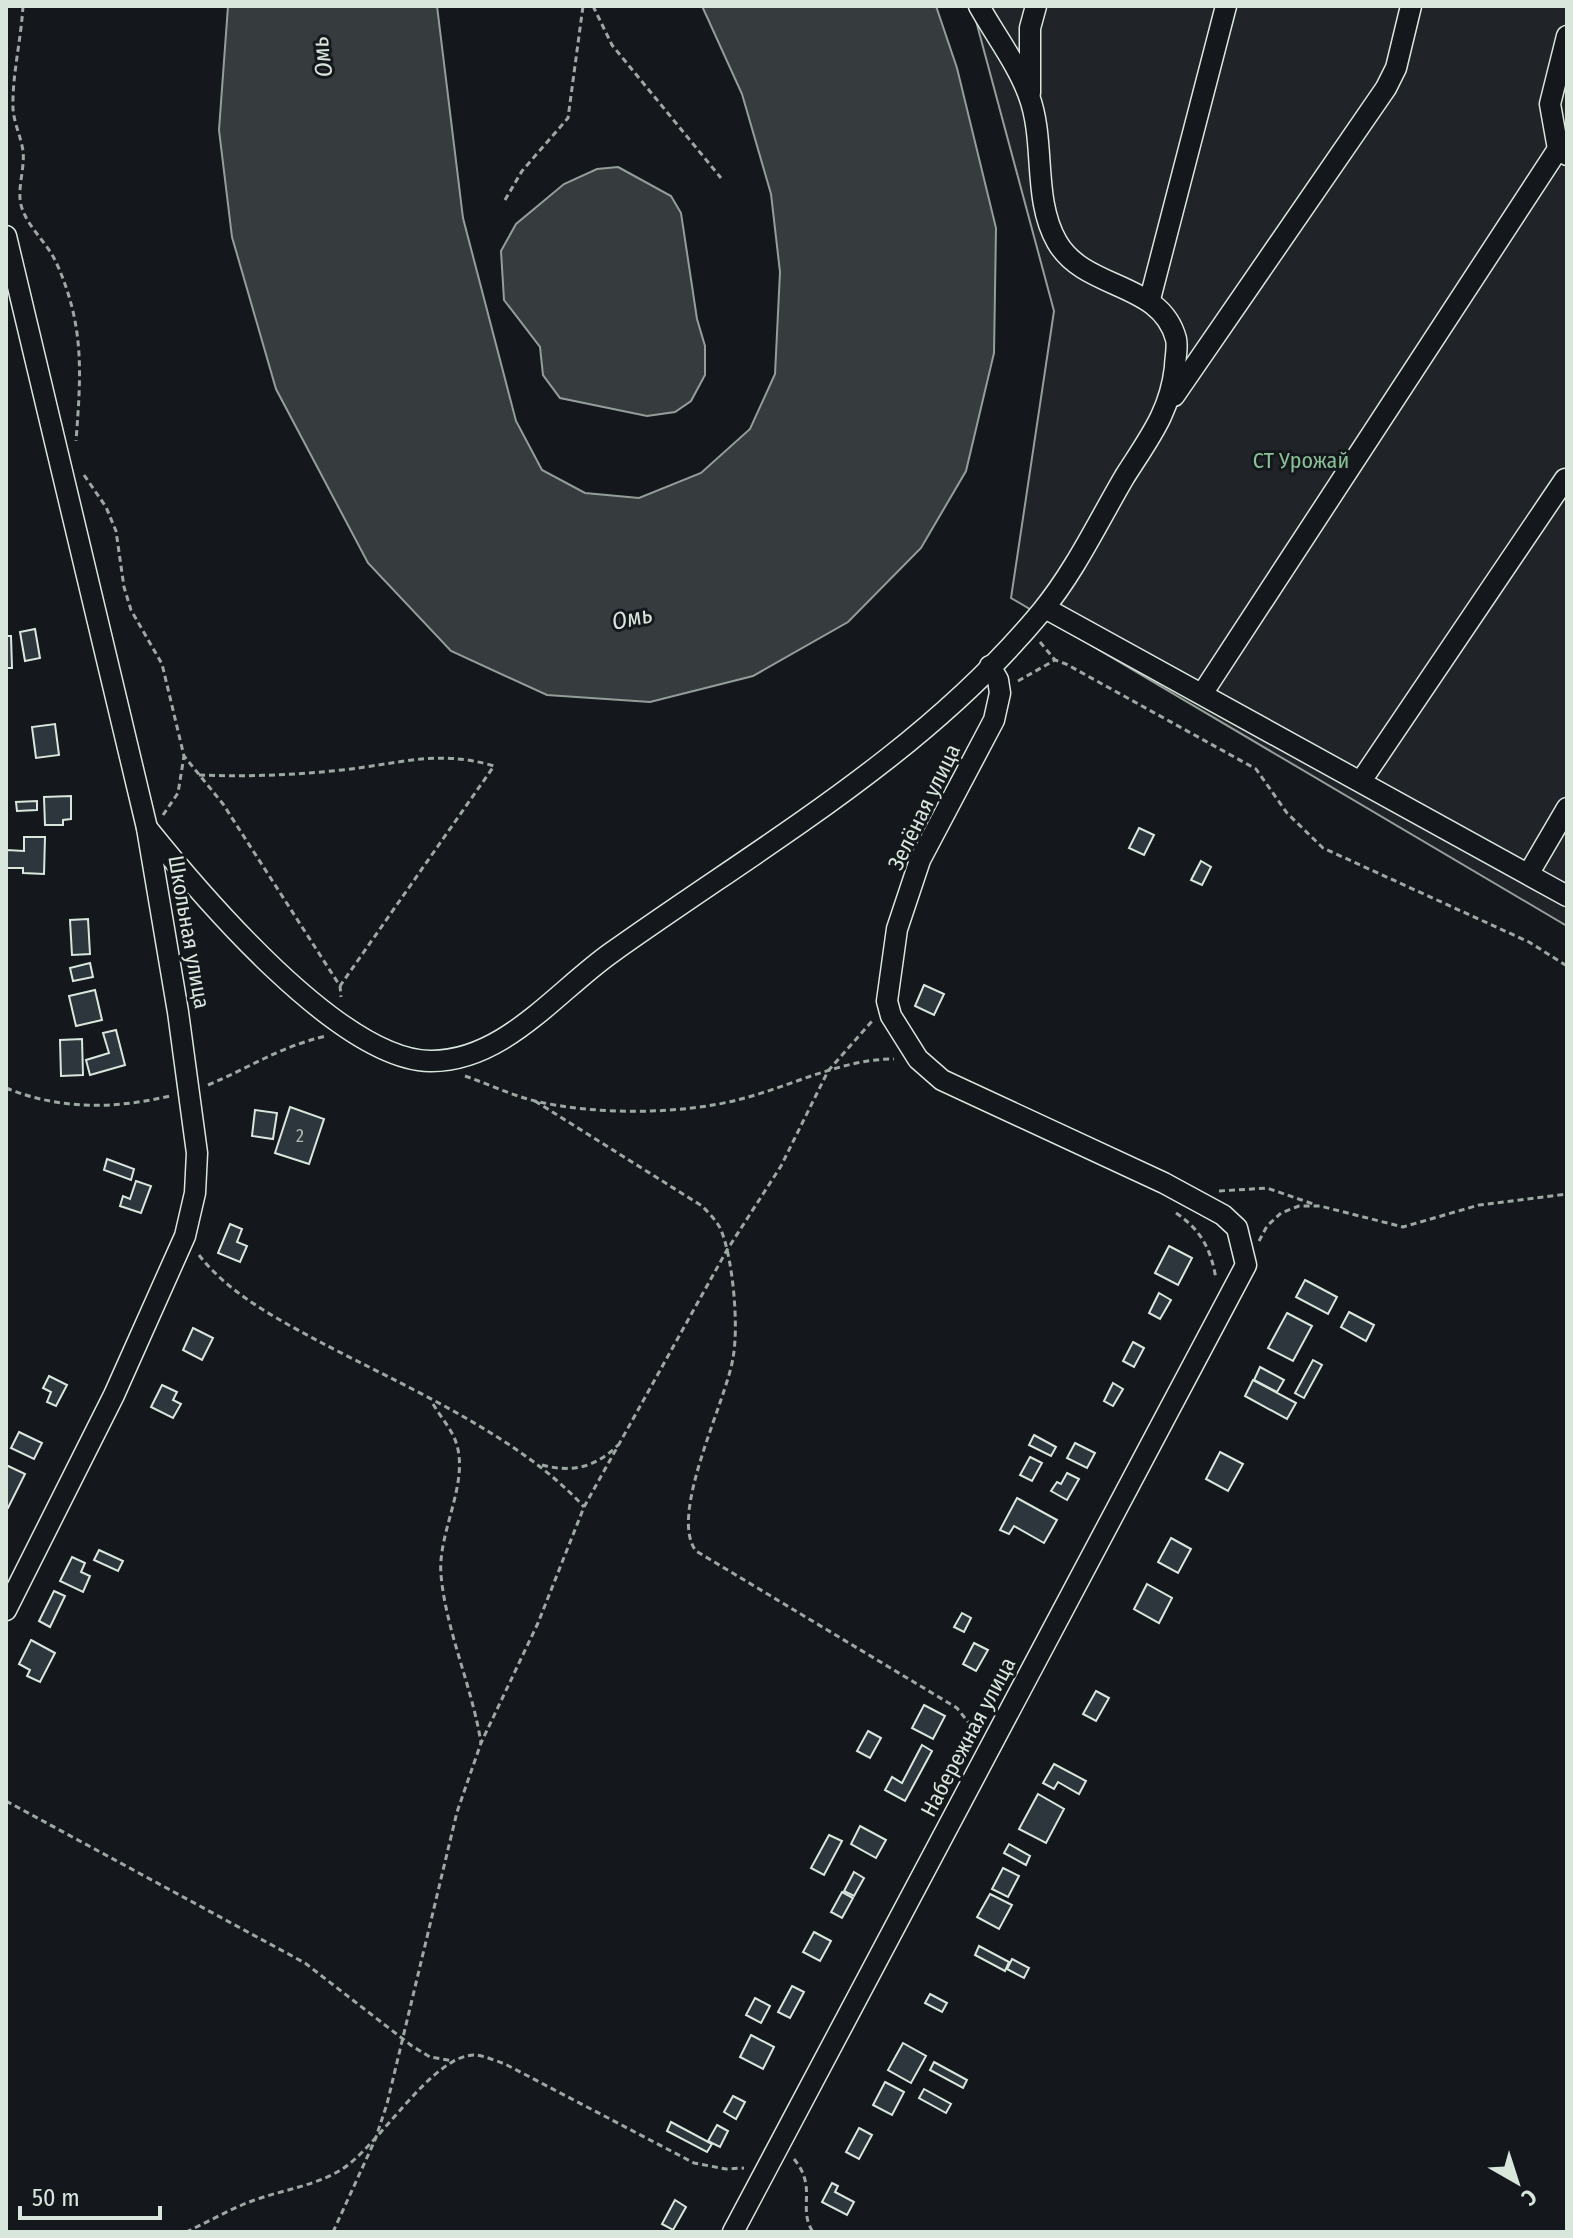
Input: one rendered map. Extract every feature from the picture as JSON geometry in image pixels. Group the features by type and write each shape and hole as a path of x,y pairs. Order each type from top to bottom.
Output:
{"street":[{"path":"979,6 1030,97"},
{"path":"1036,6 1030,28 1030,97 1043,200 1057,241 1075,265 1106,283 1150,299 1177,340 1172,399"},
{"path":"1150,299 1226,6"},
{"path":"147,828 233,927 307,998 336,1020 386,1050 424,1062 459,1060 482,1051 512,1033 606,956 861,782 994,673 1045,608 1172,399 1386,88 1396,68 1411,6"},
{"path":"1202,694 1562,152 1550,104 1567,36"},
{"name":"Школьная улица","path":"6,236 147,828 178,1012 197,1153 195,1193 185,1236 114,1395 6,1610"},
{"path":"1177,340 1209,345"},
{"path":"1361,781 1565,479"},
{"path":"1045,608 1567,896"},
{"name":"Зелёная улица","path":"887,1001 897,929 920,860 994,720 994,673"},
{"path":"1529,873 1567,808"},
{"path":"887,1001 891,1016 918,1059 942,1080 1223,1215 1237,1228 1244,1245 1246,1265"},
{"name":"Набережная улица","path":"733,2232 1246,1265"}],"path":[{"path":"23,6 13,85 13,114 23,150 20,201 26,220 50,248 64,280 79,336 81,393 75,444"},
{"path":"505,200 540,147 568,118 583,6"},
{"path":"593,6 612,45 721,178"},
{"path":"79,465 116,531 124,587 131,610 162,664 184,756 178,793 164,815 147,828"},
{"path":"1027,628 1055,660 1256,769 1287,813 1323,848 1529,942 1567,966"},
{"path":"994,673 1012,683 1027,678 1055,660"},
{"path":"184,756 223,804 340,986 342,1002 336,1020"},
{"path":"199,775 248,777 344,770 426,757 462,757 494,766 340,986"},
{"path":"333,2232 375,2140 457,1812 481,1743 532,1636 584,1507 727,1250 781,1166 828,1071 859,1038 887,1001"},
{"path":"535,1101 615,1110 672,1110 740,1100 828,1071 877,1059 918,1059"},
{"path":"461,1075 535,1101 702,1206 720,1227 727,1250 736,1339 733,1361 708,1432 687,1520 687,1539 696,1551 957,1708 988,1752"},
{"path":"1194,1199 1230,1187 1267,1188 1320,1206 1403,1227 1479,1205 1567,1194"},
{"path":"1246,1265 1267,1226 1281,1213 1299,1206 1320,1206"},
{"path":"1170,1209 1193,1225 1208,1246 1215,1275 1218,1319"},
{"path":"185,1236 209,1268 239,1293 291,1326 431,1401 539,1464 584,1507"},
{"path":"431,1401 454,1437 459,1464 441,1572 447,1609 473,1696 481,1743"},
{"path":"539,1464 561,1470 584,1467 605,1458 621,1442"},
{"path":"6,1801 305,1963 430,2057 454,2061"},
{"path":"186,2232 252,2201 300,2188 341,2170 375,2140 427,2080 454,2061 474,2055 505,2064 694,2163 726,2169 773,2158 794,2159 804,2171 809,2227 813,2232"}],"green space":[{"name":"СТ Урожай","path":"972,6 1567,6 1567,926 1011,598 1054,311"}],"water":[{"name":"Омь","path":"228,6 437,6 463,218 516,421 542,470 585,493 639,498 701,473 750,429 775,374 780,272 771,194 742,94 702,6 936,6 957,68 996,228 994,353 966,471 921,548 848,622 753,676 650,702 547,695 451,651 368,563 276,389 232,237 219,130"},
{"path":"618,167 671,196 681,213 697,319 705,346 705,375 691,401 675,412 647,416 560,398 543,375 540,347 504,300 501,251 516,224 564,184 597,169"}],"building":[{"path":"35,629 40,658 25,661 20,632"},
{"path":"6,636 11,636 12,668 6,668"},
{"path":"55,724 59,755 36,758 32,727"},
{"path":"71,796 71,819 63,820 63,825 45,825 44,797"},
{"path":"37,801 37,810 17,811 16,802"},
{"path":"1139,828 1154,835 1144,855 1129,848"},
{"path":"24,837 45,837 44,874 23,873 23,868 7,868 7,850 24,851"},
{"path":"1201,861 1211,867 1202,885 1191,880"},
{"path":"88,919 90,954 72,955 70,920"},
{"path":"90,963 93,977 73,981 70,968"},
{"path":"924,985 944,994 934,1015 915,1006"},
{"path":"95,990 102,1020 76,1026 69,996"},
{"path":"116,1030 125,1065 90,1075 86,1060 109,1053 103,1033"},
{"path":"82,1039 83,1075 61,1076 60,1040"},
{"path":"290,1107 324,1119 309,1164 275,1153"},
{"path":"255,1110 277,1113 273,1139 252,1136"},
{"path":"107,1159 134,1169 131,1180 104,1170"},
{"path":"136,1181 151,1186 141,1213 120,1206 123,1196 130,1199"},
{"path":"230,1224 242,1229 237,1242 247,1246 240,1262 218,1253"},
{"path":"1169,1246 1192,1258 1178,1285 1155,1273"},
{"path":"1305,1280 1337,1297 1328,1314 1296,1297"},
{"path":"1159,1293 1171,1300 1160,1319 1149,1313"},
{"path":"1349,1312 1374,1325 1366,1341 1341,1327"},
{"path":"1287,1313 1312,1326 1293,1361 1268,1348"},
{"path":"193,1328 213,1338 202,1360 183,1350"},
{"path":"1133,1342 1144,1348 1134,1367 1123,1361"},
{"path":"1313,1360 1322,1365 1304,1398 1295,1393"},
{"path":"1260,1367 1284,1380 1277,1392 1254,1380"},
{"path":"49,1376 67,1385 56,1406 47,1402 51,1392 43,1388"},
{"path":"1253,1380 1296,1403 1287,1419 1245,1396"},
{"path":"1113,1383 1123,1389 1113,1406 1104,1401"},
{"path":"162,1385 177,1392 173,1400 181,1404 173,1418 151,1407"},
{"path":"19,1432 42,1443 34,1459 11,1448"},
{"path":"1034,1435 1056,1447 1051,1456 1029,1445"},
{"path":"1075,1443 1095,1453 1087,1468 1067,1458"},
{"path":"1220,1452 1243,1464 1228,1491 1206,1479"},
{"path":"1030,1457 1042,1463 1032,1481 1020,1475"},
{"path":"6,1465 25,1474 8,1508 6,1507"},
{"path":"1067,1473 1079,1479 1067,1500 1051,1491 1057,1482 1061,1484"},
{"path":"1017,1498 1057,1520 1044,1543 1014,1526 1009,1534 1000,1530"},
{"path":"1171,1538 1191,1549 1178,1573 1158,1562"},
{"path":"99,1550 123,1561 118,1571 94,1560"},
{"path":"72,1557 85,1563 81,1572 90,1576 83,1592 60,1581"},
{"path":"1147,1584 1172,1598 1159,1623 1134,1609"},
{"path":"54,1591 65,1596 50,1627 39,1621"},
{"path":"962,1613 971,1618 964,1632 954,1627"},
{"path":"31,1640 55,1653 40,1682 27,1676 30,1670 19,1664"},
{"path":"974,1643 988,1650 976,1671 963,1664"},
{"path":"1096,1691 1109,1698 1096,1721 1083,1714"},
{"path":"924,1705 945,1716 933,1739 912,1728"},
{"path":"868,1731 881,1738 870,1758 857,1751"},
{"path":"922,1745 932,1751 905,1801 885,1790 892,1777 902,1783"},
{"path":"1054,1764 1086,1781 1079,1794 1058,1782 1054,1789 1043,1783"},
{"path":"1038,1794 1064,1809 1046,1843 1019,1829"},
{"path":"860,1826 886,1840 876,1858 851,1844"},
{"path":"829,1835 842,1841 824,1875 811,1868"},
{"path":"1009,1844 1030,1856 1026,1865 1004,1853"},
{"path":"1003,1868 1019,1876 1008,1897 992,1889"},
{"path":"854,1872 864,1878 854,1896 844,1891"},
{"path":"842,1892 853,1898 842,1918 831,1912"},
{"path":"990,1894 1012,1905 999,1929 977,1917"},
{"path":"814,1932 831,1941 820,1961 803,1952"},
{"path":"979,1946 1009,1962 1005,1971 975,1955"},
{"path":"1012,1959 1029,1968 1024,1978 1007,1969"},
{"path":"792,1986 804,1992 790,2018 778,2012"},
{"path":"930,1994 947,2003 942,2012 925,2003"},
{"path":"755,1998 770,2006 761,2023 746,2015"},
{"path":"751,2035 774,2047 763,2069 740,2057"},
{"path":"903,2043 926,2056 911,2083 888,2070"},
{"path":"934,2062 967,2080 963,2088 930,2070"},
{"path":"885,2082 904,2092 892,2115 873,2105"},
{"path":"924,2089 951,2104 946,2113 919,2098"},
{"path":"733,2096 745,2102 736,2119 724,2112"},
{"path":"671,2122 712,2144 707,2152 667,2131"},
{"path":"717,2125 728,2131 720,2147 708,2141"},
{"path":"859,2128 872,2135 859,2159 846,2152"},
{"path":"832,2183 838,2186 835,2192 854,2202 847,2215 822,2202"},
{"path":"675,2200 686,2207 673,2230 662,2224"}]}
